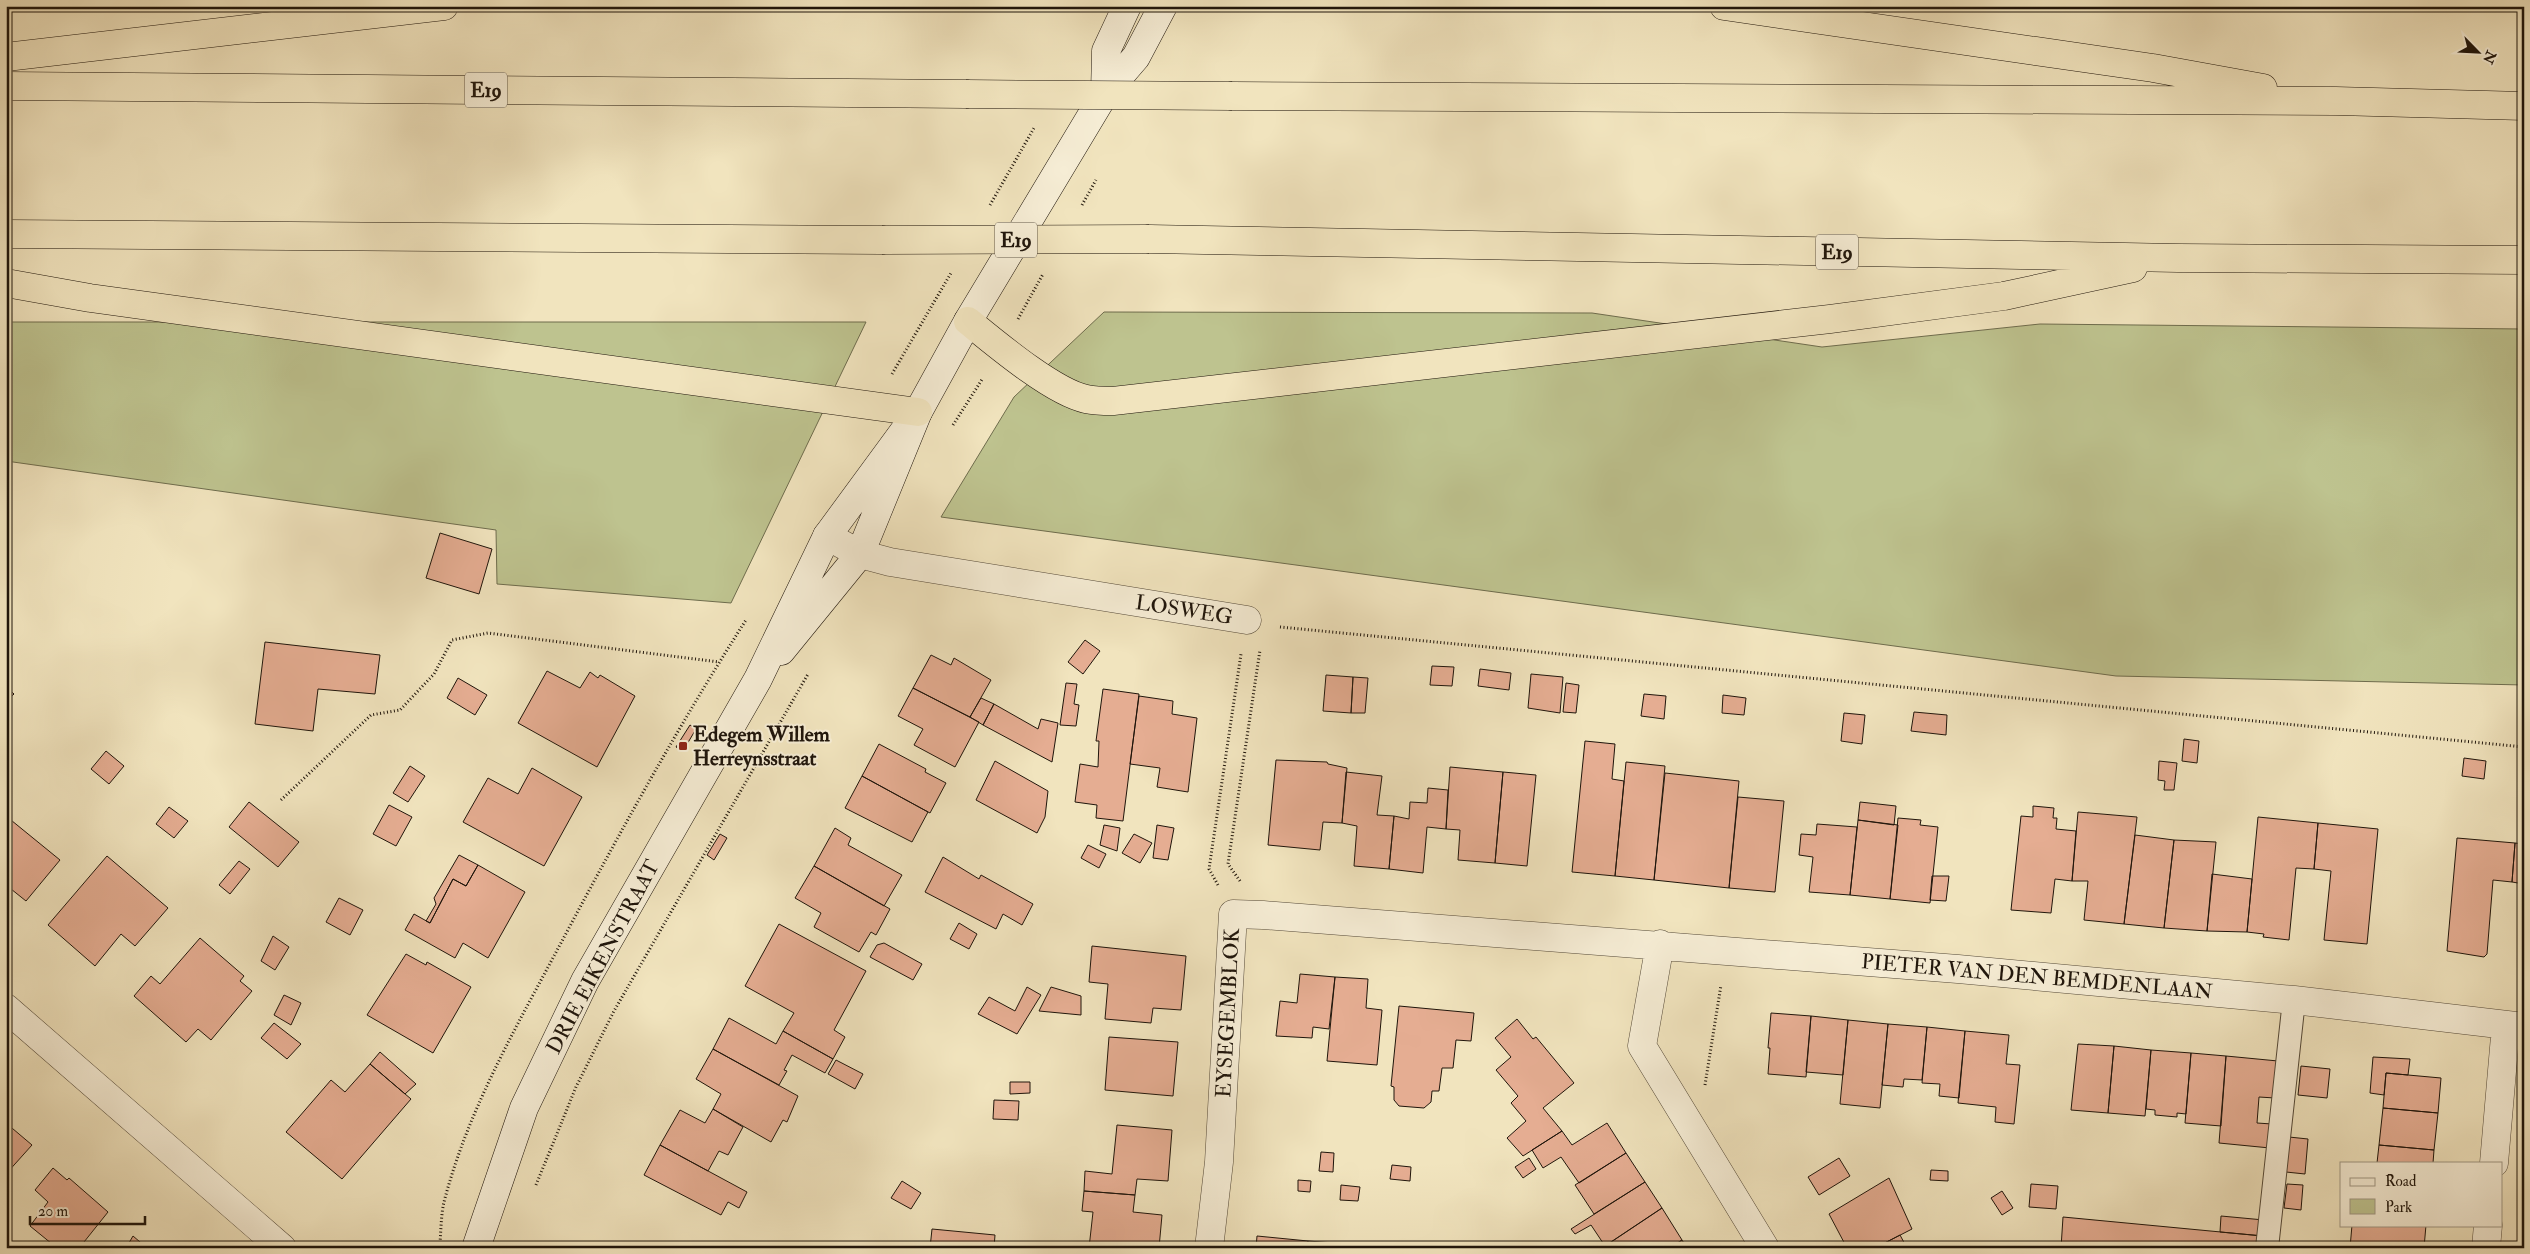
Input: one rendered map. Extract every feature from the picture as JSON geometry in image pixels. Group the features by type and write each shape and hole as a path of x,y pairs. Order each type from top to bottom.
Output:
{"highway":[{"path":"6,56 444,6"},
{"path":"1724,6 2153,68 2336,101"},
{"name":"E19","path":"6,86 1232,96 2336,101 2524,106"},
{"name":"E19","path":"6,234 882,240 1149,239 2178,258 2524,260"},
{"path":"968,321 1002,348 1062,388 1085,399 1113,402 1830,319 1984,298 2178,258"},
{"path":"6,283 90,298 918,412"}],"street":[{"name":"DRIE EIKENSTRAAT","path":"1105,93 1106,51 1127,6"},
{"name":"DRIE EIKENSTRAAT","path":"758,679 834,589 860,554 918,412 968,321 1105,93 1136,58 1163,6"},
{"name":"DRIE EIKENSTRAAT","path":"476,1248 524,1108 585,981 758,679 806,576 827,536 918,412"},
{"name":"LOSWEG","path":"827,536 860,554 890,562 1255,622"},
{"name":"EYSEGEMBLOK","path":"1210,1248 1219,1162 1233,914 1549,938"},
{"name":"PIETER VAN DEN BEMDENLAAN","path":"1549,938 1660,944 2294,1000 2515,1026"},
{"path":"1660,944 1642,1046 1765,1248"},
{"path":"6,1008 282,1248"},
{"path":"2494,1162 2515,1026"},
{"path":"2486,1248 2488,1226"}],"lane":[{"path":"2267,1248 2294,1000"}],"path":[{"path":"988,209 1037,123"},
{"path":"874,406 953,269"},
{"path":"281,800 370,715 400,710 434,674 452,640 488,632 719,662 750,613"},
{"path":"1263,915 1228,864 1255,622 2524,747"},
{"name":"LOSWEG","path":"1233,914 1209,869 1255,622"},
{"path":"1687,1119 1707,1081 1726,950"}],"green space":[{"path":"1104,312 1592,313 1822,347 2040,324 2524,329 2524,685 2116,676 941,517 1014,397"},
{"path":"6,322 866,322 731,603 497,584 496,530 6,461"}],"building":[{"path":"440,533 492,549 479,594 426,578"},
{"path":"1085,640 1100,651 1083,674 1068,662"},
{"path":"265,642 380,655 375,694 318,689 313,731 255,724"},
{"path":"931,655 951,665 954,658 991,680 970,717 913,688"},
{"path":"1432,666 1454,667 1452,686 1430,685"},
{"path":"1480,669 1511,673 1509,690 1478,686"},
{"path":"547,671 580,688 590,672 598,678 600,675 635,696 597,767 518,723"},
{"path":"1531,674 1563,677 1560,713 1528,708"},
{"path":"1326,675 1353,677 1351,713 1323,711"},
{"path":"1353,677 1368,678 1365,713 1351,713"},
{"path":"458,678 487,695 475,715 447,698"},
{"path":"1066,683 1077,684 1074,704 1079,705 1076,726 1060,725"},
{"path":"1566,683 1579,685 1576,713 1563,712"},
{"path":"6,686 14,694 6,702"},
{"path":"913,688 979,722 955,767 914,745 923,729 898,716"},
{"path":"1103,689 1139,694 1123,821 1096,818 1097,805 1075,802 1080,764 1098,767 1099,741 1096,741"},
{"path":"1644,694 1666,696 1664,719 1641,716"},
{"path":"1723,695 1746,698 1744,715 1722,713"},
{"path":"1139,696 1173,701 1172,714 1197,718 1188,792 1157,787 1160,768 1130,764"},
{"path":"981,698 994,704 983,725 970,717"},
{"path":"994,704 1038,729 1041,719 1058,723 1052,762 983,725"},
{"path":"1914,712 1947,715 1946,735 1911,731"},
{"path":"1844,713 1865,715 1862,744 1841,741"},
{"path":"690,725 696,729 683,751 676,747"},
{"path":"2184,739 2199,741 2197,763 2182,761"},
{"path":"1585,741 1615,744 1612,779 1624,781 1615,876 1572,872"},
{"path":"879,744 926,769 925,772 946,783 930,813 862,776"},
{"path":"106,751 124,766 109,784 91,769"},
{"path":"2464,758 2486,761 2484,779 2462,776"},
{"path":"1276,760 1327,762 1328,764 1347,768 1342,823 1323,822 1320,850 1268,845"},
{"path":"995,761 1048,791 1045,817 1037,833 976,800"},
{"path":"2159,761 2177,763 2174,790 2164,790 2165,781 2158,780"},
{"path":"1626,762 1665,766 1654,880 1615,876"},
{"path":"410,766 425,776 408,802 393,793"},
{"path":"1450,767 1503,772 1495,863 1458,860 1460,830 1446,829"},
{"path":"532,768 582,797 544,866 463,822 488,778 518,794"},
{"path":"1346,772 1382,776 1377,815 1394,816 1389,869 1354,866 1357,826 1342,823"},
{"path":"1503,772 1536,775 1527,866 1495,863"},
{"path":"1665,773 1739,781 1729,888 1654,880"},
{"path":"862,776 928,812 912,842 845,808"},
{"path":"1428,788 1448,790 1446,829 1427,827 1423,873 1389,869 1394,816 1409,819 1410,802 1427,803"},
{"path":"1738,797 1784,801 1775,892 1729,888"},
{"path":"249,802 299,842 278,867 229,827"},
{"path":"1860,802 1896,806 1894,825 1858,820"},
{"path":"389,805 412,817 396,846 373,834"},
{"path":"2033,806 2054,808 2053,818 2057,818 2056,829 2076,831 2072,881 2055,879 2051,913 2011,910 2021,816 2033,817"},
{"path":"169,807 188,821 174,838 156,824"},
{"path":"2078,812 2137,817 2124,924 2084,920 2088,881 2072,881"},
{"path":"6,816 60,860 26,901 6,885"},
{"path":"2258,817 2318,823 2314,869 2296,868 2289,940 2263,937 2264,934 2247,932"},
{"path":"1898,818 1921,820 1920,825 1938,827 1930,903 1890,899"},
{"path":"1858,820 1898,825 1890,899 1850,895"},
{"path":"2318,823 2378,829 2367,944 2324,940 2331,871 2314,869"},
{"path":"1817,824 1857,827 1850,895 1809,892 1813,857 1799,855 1801,834 1816,835"},
{"path":"1104,825 1120,828 1117,851 1100,845"},
{"path":"1157,825 1174,828 1168,860 1153,858"},
{"path":"835,828 851,838 848,845 902,875 884,906 814,866"},
{"path":"720,834 727,838 714,860 707,855"},
{"path":"1134,834 1152,843 1140,863 1122,853"},
{"path":"2135,835 2174,840 2164,928 2124,924"},
{"path":"2457,838 2515,843 2512,882 2493,880 2487,954 2484,957 2447,951"},
{"path":"2174,840 2216,842 2207,931 2164,928"},
{"path":"2515,843 2524,844 2524,884 2512,882"},
{"path":"1088,845 1106,854 1099,868 1081,858"},
{"path":"459,855 478,865 466,886 453,879 430,923 426,921 436,904 434,898"},
{"path":"107,856 168,908 135,946 121,934 95,966 48,925"},
{"path":"943,857 979,879 981,875 1033,904 1022,925 1003,914 996,929 925,892"},
{"path":"239,861 250,869 230,894 219,885"},
{"path":"478,865 525,892 488,958 463,943 455,958 405,930 414,914 430,923 453,879 466,886"},
{"path":"814,866 890,909 876,935 871,932 859,952 814,927 821,913 795,898"},
{"path":"2212,874 2252,879 2247,932 2207,931"},
{"path":"1932,876 1949,876 1946,901 1930,900"},
{"path":"339,898 363,910 350,935 326,922"},
{"path":"2524,909 2524,962 2519,961"},
{"path":"959,923 977,934 969,949 950,939"},
{"path":"779,924 866,971 834,1030 845,1037 833,1059 783,1031 794,1013 745,986"},
{"path":"273,936 289,947 275,970 261,961"},
{"path":"200,938 244,976 240,981 252,991 211,1040 198,1029 186,1042 134,996 151,976 160,984"},
{"path":"884,943 922,964 913,980 870,957 877,945"},
{"path":"1092,946 1186,956 1181,1010 1153,1008 1151,1023 1105,1019 1108,984 1089,982"},
{"path":"406,954 426,965 427,962 471,987 433,1053 367,1015"},
{"path":"1300,974 1335,977 1329,1029 1313,1027 1312,1038 1276,1036 1280,1001 1297,1003"},
{"path":"1335,977 1368,979 1366,1008 1382,1010 1377,1065 1327,1061"},
{"path":"1027,987 1041,995 1017,1034 978,1014 989,997 1015,1011"},
{"path":"1051,987 1081,996 1081,1015 1039,1011"},
{"path":"284,995 301,1003 291,1025 274,1015"},
{"path":"1399,1006 1474,1013 1471,1041 1456,1040 1453,1068 1442,1068 1439,1091 1432,1091 1431,1102 1424,1108 1399,1106 1394,1100 1394,1087 1391,1086"},
{"path":"1771,1013 1811,1016 1806,1077 1768,1074"},
{"path":"1811,1016 1848,1020 1843,1075 1806,1072"},
{"path":"729,1018 776,1044 783,1031 833,1059 825,1073 792,1055 784,1070 787,1071 779,1085 713,1049"},
{"path":"1517,1019 1533,1039 1536,1037 1574,1083 1543,1108 1562,1131 1523,1156 1507,1138 1526,1121 1511,1103 1518,1096 1496,1070 1511,1057 1495,1038"},
{"path":"1848,1020 1888,1024 1880,1108 1840,1104"},
{"path":"274,1023 301,1044 287,1059 261,1038"},
{"path":"1888,1024 1927,1027 1922,1080 1904,1079 1903,1087 1882,1085"},
{"path":"1927,1027 1965,1031 1959,1098 1939,1096 1940,1084 1922,1083"},
{"path":"1965,1031 2009,1035 2006,1064 2020,1065 2014,1124 1995,1122 1996,1107 1958,1103"},
{"path":"1109,1037 1178,1042 1173,1096 1105,1090"},
{"path":"2078,1044 2114,1046 2108,1113 2071,1110"},
{"path":"2114,1046 2151,1050 2145,1116 2108,1113"},
{"path":"713,1049 798,1096 787,1122 783,1120 771,1142 713,1109 721,1094 696,1079"},
{"path":"2151,1050 2191,1053 2186,1114 2177,1113 2177,1117 2155,1115 2155,1110 2146,1109"},
{"path":"380,1052 416,1084 405,1094 370,1064"},
{"path":"2191,1053 2226,1056 2221,1126 2185,1123"},
{"path":"2226,1056 2278,1061 2275,1098 2259,1097 2257,1123 2272,1124 2270,1148 2219,1143"},
{"path":"2373,1057 2410,1059 2408,1075 2386,1073 2384,1095 2370,1093"},
{"path":"836,1060 863,1074 855,1089 828,1074"},
{"path":"370,1064 411,1099 342,1179 286,1132 331,1080 345,1092"},
{"path":"2301,1066 2330,1069 2327,1098 2298,1095"},
{"path":"2386,1073 2441,1078 2438,1113 2383,1108"},
{"path":"1010,1082 1030,1082 1030,1093 1010,1094"},
{"path":"994,1100 1019,1101 1018,1120 993,1119"},
{"path":"2383,1108 2438,1113 2434,1150 2379,1145"},
{"path":"713,1109 743,1127 728,1155 719,1151 708,1171 660,1145 680,1110 705,1123"},
{"path":"6,1123 32,1145 6,1174"},
{"path":"1607,1123 1626,1153 1579,1183 1561,1157 1543,1168 1532,1150 1562,1131 1572,1145"},
{"path":"1117,1125 1172,1130 1168,1181 1137,1179 1135,1195 1084,1191 1085,1171 1112,1174"},
{"path":"2289,1137 2308,1139 2305,1174 2286,1172"},
{"path":"660,1145 747,1192 739,1208 728,1202 721,1215 644,1175"},
{"path":"2379,1145 2434,1150 2433,1162 2377,1162"},
{"path":"1321,1152 1334,1153 1333,1172 1319,1171"},
{"path":"1626,1153 1645,1182 1594,1214 1575,1185"},
{"path":"1529,1158 1536,1169 1523,1178 1515,1167"},
{"path":"1839,1158 1850,1176 1819,1195 1808,1177"},
{"path":"1392,1165 1411,1167 1410,1181 1390,1179"},
{"path":"53,1168 67,1180 69,1178 108,1212 80,1247 77,1245 75,1248 64,1248 61,1245 57,1248 30,1226 48,1202 35,1190"},
{"path":"1931,1170 1948,1171 1948,1181 1930,1180"},
{"path":"1889,1178 1912,1229 1875,1248 1847,1248 1829,1214"},
{"path":"1298,1180 1311,1181 1310,1192 1298,1191"},
{"path":"902,1181 921,1193 911,1209 891,1198"},
{"path":"1645,1182 1662,1208 1605,1246 1591,1225 1575,1234 1571,1229"},
{"path":"2031,1184 2058,1186 2056,1209 2029,1207"},
{"path":"2287,1184 2303,1185 2301,1210 2284,1208"},
{"path":"1341,1185 1360,1187 1358,1201 1340,1200"},
{"path":"1084,1191 1135,1195 1133,1212 1162,1215 1159,1248 1089,1248 1093,1212 1082,1211"},
{"path":"2002,1191 2013,1208 2002,1215 1991,1198"},
{"path":"1662,1208 1682,1240 1670,1248 1606,1248 1605,1246"},
{"path":"2221,1216 2264,1220 2263,1236 2220,1232"},
{"path":"2063,1217 2263,1236 2261,1248 2061,1248"},
{"path":"2352,1226 2426,1226 2424,1248 2350,1248"},
{"path":"932,1229 995,1235 994,1248 930,1248"},
{"path":"1900,1235 1907,1248 1875,1248"},
{"path":"133,1236 147,1248 126,1248"},
{"path":"1257,1236 1308,1241 1307,1248 1256,1248"},
{"path":"1682,1240 1687,1248 1670,1248"},
{"path":"1308,1241 1361,1245 1360,1248 1307,1248"}],"place":[{"name":"Edegem Willem Herreynsstraat","path":"683,746"}]}
